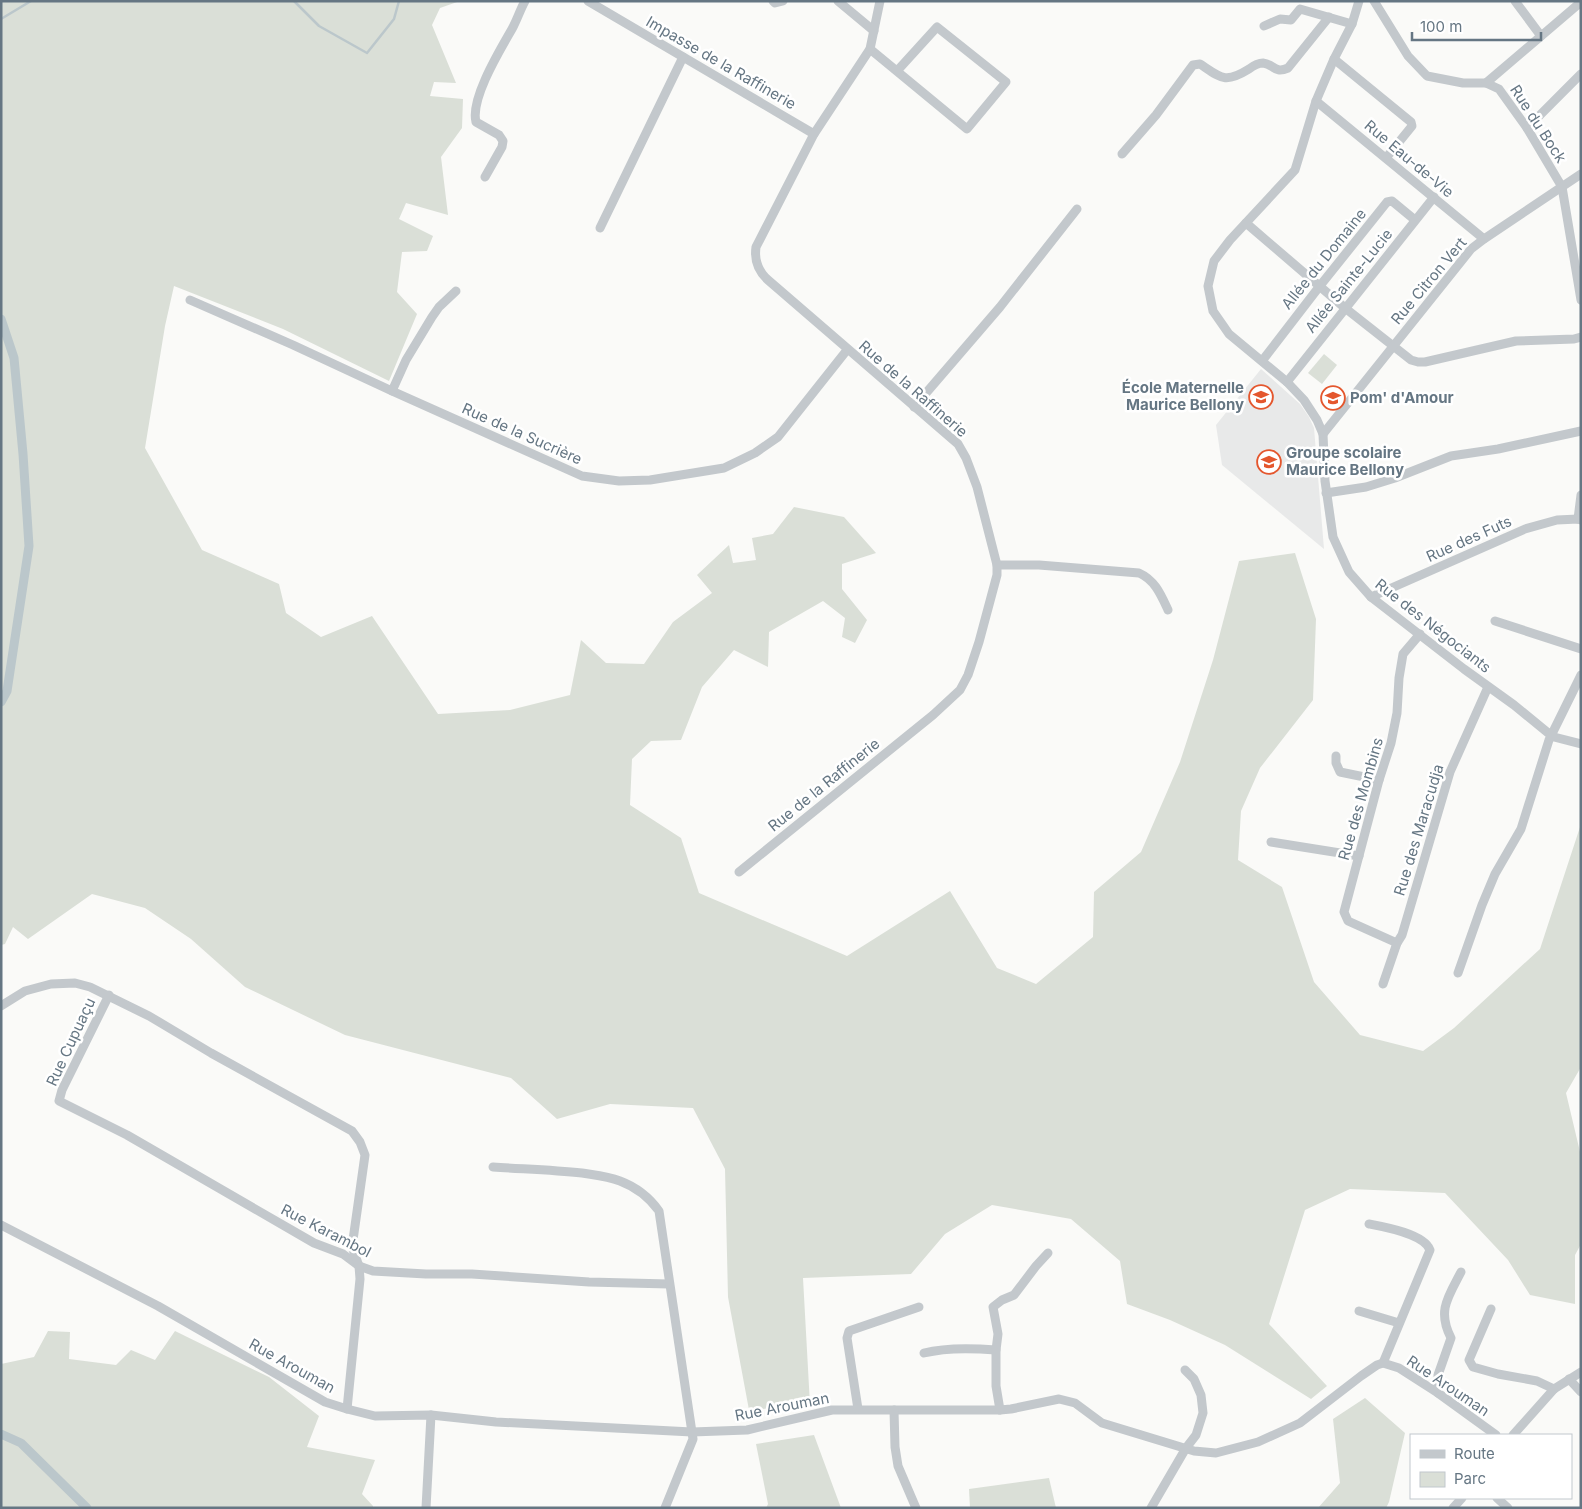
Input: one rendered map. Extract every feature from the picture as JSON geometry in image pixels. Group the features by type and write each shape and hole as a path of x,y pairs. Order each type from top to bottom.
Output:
{"street":[{"path":"485,177 502,148 503,142 498,135 476,122 475,108 488,72 525,1"},
{"name":"Impasse de la Raffinerie","path":"588,1 814,134"},
{"path":"773,1 775,3 783,1"},
{"path":"838,1 874,31"},
{"name":"Rue de la Raffinerie","path":"739,872 960,690 968,675 996,584 997,565 977,487 966,458 958,444 847,350 764,276 758,269 755,256 756,247 814,134 870,49 880,1"},
{"name":"Rue des Négociants","path":"1359,1 1352,24 1316,101 1294,170 1230,240 1214,261 1208,286 1213,311 1230,334 1287,382 1304,400 1317,420 1322,434 1326,493 1333,537 1349,572 1371,597 1551,735 1581,744"},
{"name":"Rue du Bock","path":"1374,1 1408,56 1427,76 1463,83 1486,83 1499,89 1527,128 1562,187"},
{"path":"1515,1 1541,36"},
{"path":"1486,83 1581,2"},
{"path":"1264,26 1280,20 1291,20 1300,9 1352,24"},
{"path":"1122,154 1156,115 1193,65 1200,64 1219,76 1229,78 1236,77 1259,64 1265,63 1277,70 1283,70 1288,68 1329,17"},
{"path":"870,49 967,129 1006,82 937,27 897,71"},
{"path":"600,228 683,57"},
{"path":"1334,59 1411,122 1412,126 1386,158"},
{"path":"1527,128 1581,74"},
{"name":"Rue Eau-de-Vie","path":"1316,101 1484,239"},
{"name":"Rue Citron Vert","path":"1322,434 1471,249 1581,174"},
{"path":"1562,187 1581,300"},
{"name":"Allée Sainte-Lucie","path":"1287,382 1434,197"},
{"name":"Allée du Domaine","path":"1262,361 1319,286 1388,202 1392,201 1415,220"},
{"path":"914,407 1000,307 1077,209"},
{"path":"1246,223 1345,308 1411,360 1426,362 1516,341 1574,339 1581,337"},
{"path":"392,391 406,360 432,317 439,307 456,291"},
{"name":"Rue de la Sucrière","path":"190,300 582,476 619,481 650,480 724,468 755,453 778,437 847,350"},
{"path":"1326,493 1396,478 1451,456 1498,449 1581,431"},
{"path":"1579,520 1581,495"},
{"name":"Rue des Futs","path":"1371,597 1525,530 1557,520 1579,520"},
{"path":"997,565 1139,573 1148,577 1155,585 1168,610"},
{"path":"1495,621 1581,649"},
{"name":"Rue des Mombins","path":"1398,943 1348,921 1344,912 1394,729 1403,654 1420,634"},
{"path":"1458,973 1495,874 1521,829 1551,735 1581,675"},
{"name":"Rue des Maracudja","path":"1384,984 1402,936 1450,772 1488,687"},
{"path":"1336,756 1336,763 1340,772 1379,780"},
{"path":"1271,842 1359,856"},
{"path":"1,1006 25,991 51,984 75,983 109,995 352,1131 360,1142 365,1155 352,1247 359,1266 360,1278 347,1409"},
{"name":"Rue Cupuaçu","path":"59,1101 62,1090 109,995"},
{"name":"Rue Karambol","path":"59,1101 127,1135 314,1243 343,1254 359,1266 374,1270 417,1274 472,1274 589,1282 669,1284"},
{"path":"493,1168 604,1176 620,1181 641,1192 652,1201 659,1211 693,1439 665,1508"},
{"path":"1369,1224 1399,1230 1428,1245 1430,1250 1383,1363"},
{"name":"Rue Arouman","path":"1,1225 158,1306 325,1402 375,1416 431,1415 496,1422 692,1432 747,1430 832,1410 1000,1410 1059,1399 1075,1403 1102,1423 1194,1451 1216,1452 1258,1442 1300,1424 1361,1376 1383,1363 1399,1368 1438,1393 1495,1434"},
{"path":"1000,1410 996,1386 998,1334 993,1307 1002,1300 1014,1295 1048,1253"},
{"path":"1438,1393 1438,1375 1451,1338 1444,1320 1445,1303 1461,1272"},
{"path":"858,1409 847,1338 849,1331 918,1307"},
{"path":"1491,1309 1469,1360 1473,1367 1537,1381 1554,1389"},
{"path":"1359,1311 1399,1323"},
{"path":"924,1353 935,1350 963,1348 996,1350"},
{"path":"1151,1508 1186,1448 1196,1435 1203,1413 1201,1395 1194,1380 1185,1370"},
{"path":"1514,1434 1554,1389 1581,1372"},
{"path":"1570,1379 1581,1392"},
{"path":"894,1410 895,1447 898,1466 916,1508"},
{"path":"426,1508 431,1415"},
{"path":"1498,1499 1508,1508"}],"shaded area":[{"name":"Groupe scolaire Maurice Bellony","path":"1261,369 1300,404 1314,428 1324,549 1222,465 1216,425"}],"green space":[{"path":"1,1 460,1 440,8 432,25 456,83 434,82 430,96 463,99 462,128 441,157 448,215 406,203 399,219 433,236 427,251 402,252 397,292 417,314 389,381 283,329 174,286 165,326 145,448 202,550 279,584 286,613 321,637 372,616 438,714 510,710 570,695 581,640 606,663 644,664 673,622 712,593 697,575 729,545 733,563 756,560 752,538 773,534 794,507 844,517 876,553 842,564 842,589 867,620 855,643 842,637 845,618 823,601 769,632 768,667 734,650 702,687 681,740 651,741 632,759 630,805 681,838 699,893 847,956 950,891 997,968 1036,984 1093,937 1094,892 1141,852 1180,762 1213,660 1239,561 1295,553 1316,619 1313,700 1260,768 1241,811 1238,860 1282,887 1314,982 1360,1035 1423,1051 1454,1028 1540,949 1581,824 1581,1067 1566,1093 1581,1156 1581,1244 1575,1255 1575,1304 1530,1295 1508,1260 1445,1193 1350,1189 1305,1210 1269,1324 1327,1386 1311,1399 1225,1345 1170,1320 1127,1304 1120,1261 1071,1219 992,1205 945,1234 911,1274 803,1278 810,1405 749,1410 728,1297 725,1169 693,1108 610,1104 557,1119 511,1078 345,1035 245,987 191,939 145,908 92,894 28,939 13,927 5,944 1,945"},
{"path":"1324,354 1337,365 1322,384 1308,373"},
{"path":"48,1331 70,1332 69,1359 116,1365 131,1350 155,1360 175,1331 269,1377 319,1416 307,1447 375,1460 362,1494 373,1508 1,1508 1,1364 34,1357"},
{"path":"1365,1398 1405,1433 1389,1502 1386,1508 1318,1508 1340,1483 1333,1419"},
{"path":"814,1435 841,1508 766,1508 768,1504 756,1444"},
{"path":"1049,1478 1056,1508 970,1508 969,1489"}],"waterway":[{"path":"1,19 31,1"},
{"path":"294,1 319,26 367,53 394,19 399,1"},
{"path":"1,319 14,358 29,546 7,691 1,702"},
{"path":"1,1434 21,1443 87,1508"}],"place":[{"name":"École Maternelle Maurice Bellony","path":"1261,397"},
{"name":"Pom' d'Amour","path":"1333,398"},
{"name":"Groupe scolaire Maurice Bellony","path":"1269,462"}]}
